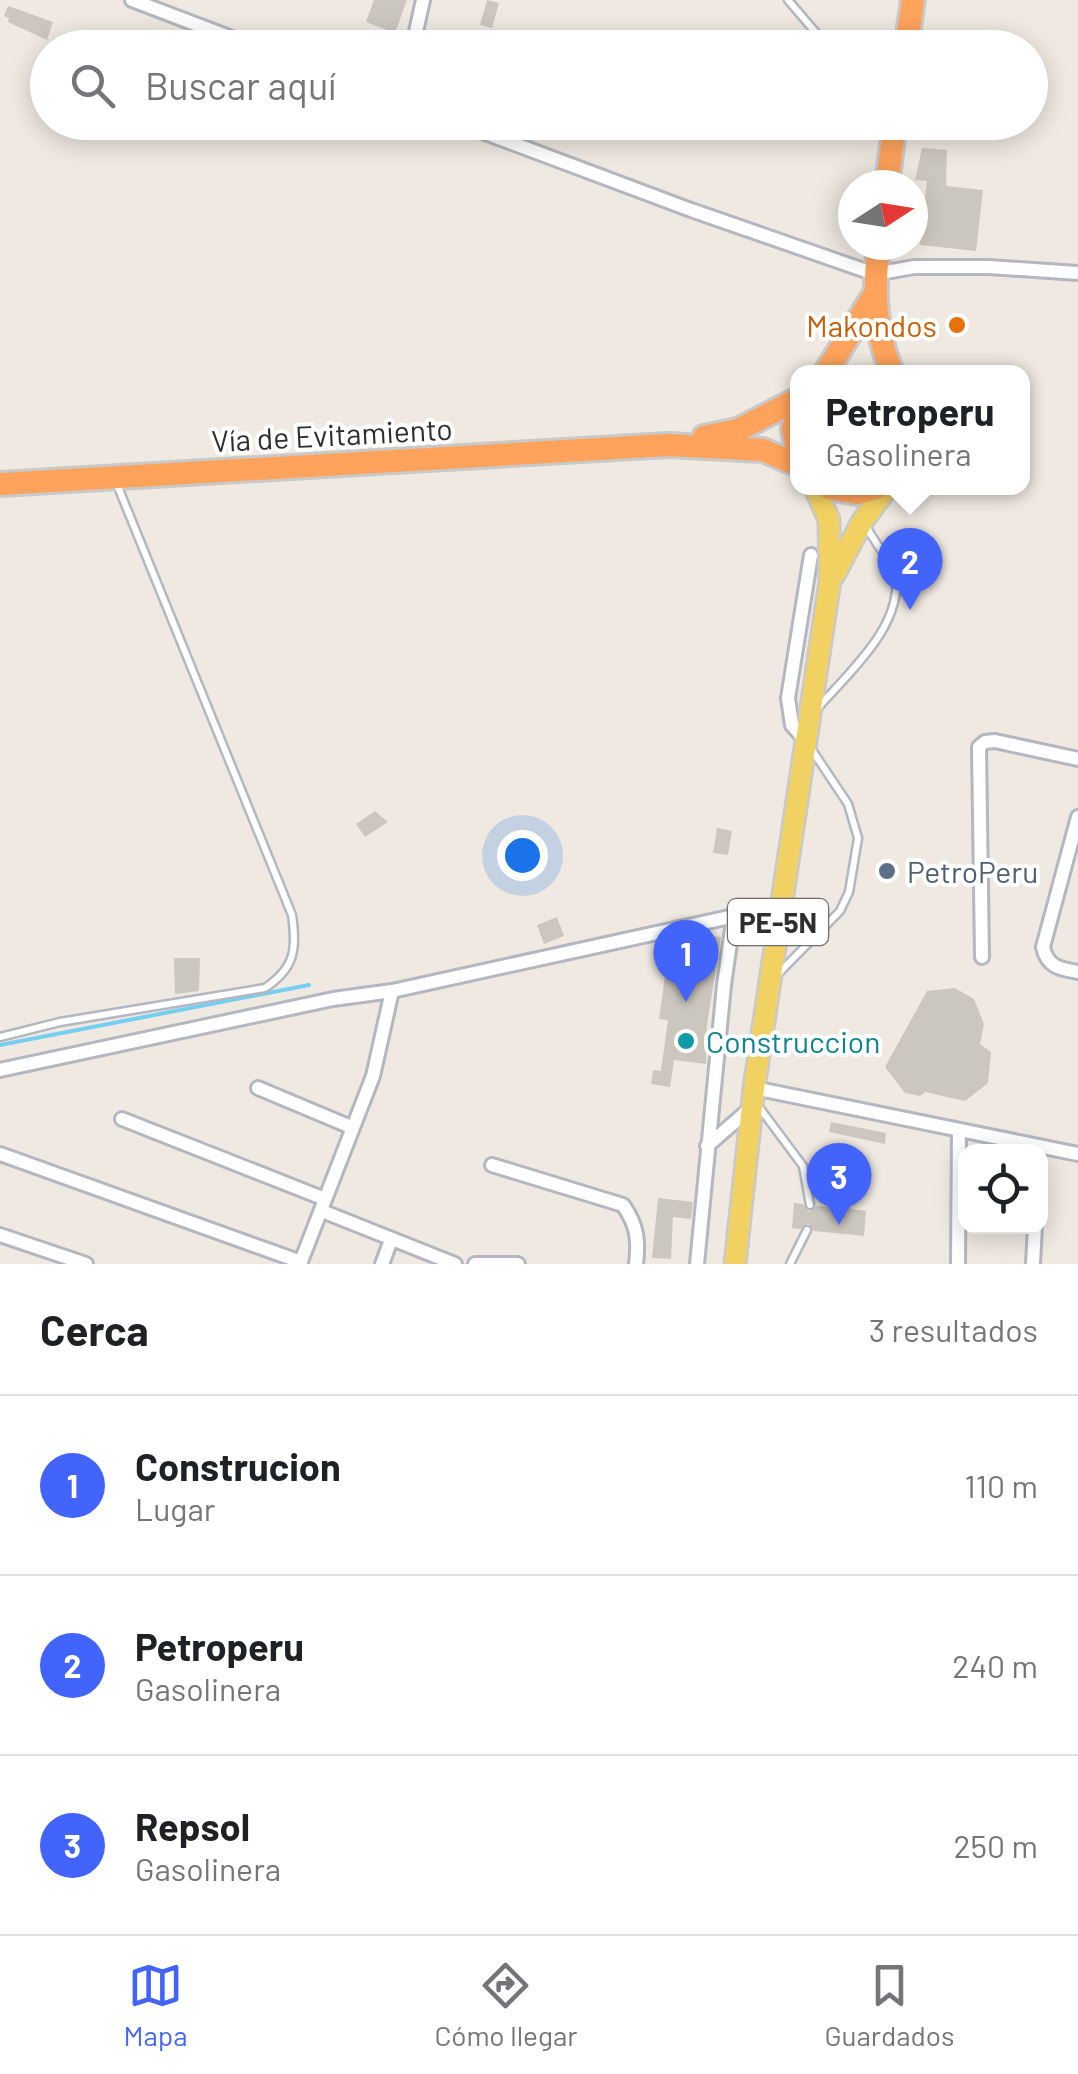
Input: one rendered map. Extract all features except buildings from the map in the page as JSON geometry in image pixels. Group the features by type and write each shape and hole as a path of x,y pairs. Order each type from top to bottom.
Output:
{"highway":[{"path":"909,30 913,0"},
{"path":"889,170 893,140"},
{"path":"877,260 875,284 880,334 890,365"},
{"path":"830,365 875,284"},
{"name":"Vía de Evitamiento","path":"668,445 738,430 790,403"},
{"name":"Vía de Evitamiento","path":"0,484 668,445 763,450 790,462"}],"main road":[{"name":"PE-5N","path":"734,1264 769,983 830,581 829,520 818,495"},
{"name":"PE-5N","path":"830,581 862,522 882,495"}],"street":[{"path":"132,0 211,30"},
{"path":"417,30 423,0"},
{"path":"504,140 875,284 914,267 1078,273"},
{"path":"806,741 792,725 788,698 811,555"},
{"path":"982,956 979,748 984,742 995,741 1078,759"},
{"path":"1078,817 1043,947 1052,966 1078,972"},
{"path":"0,1070 333,999 392,991 780,906"},
{"path":"698,1264 707,1146 734,915"},
{"path":"0,1154 301,1263 373,1076 392,991"},
{"path":"258,1088 351,1127"},
{"path":"707,1146 753,1098 959,1130 1017,1144"},
{"path":"122,1119 323,1205 392,1240 455,1264"},
{"path":"958,1264 959,1130"},
{"path":"1048,1150 1078,1154"},
{"path":"492,1165 623,1205 633,1219 638,1237 636,1264"},
{"path":"1034,1234 1034,1264"},
{"path":"0,1235 86,1264"},
{"path":"382,1264 392,1240"},
{"path":"474,1264 518,1264"}],"lane":[{"path":"788,0 814,30"},
{"path":"0,1036 60,1022 265,988 281,977 292,961 296,942 292,915 114,476"},
{"path":"809,719 888,621 896,573 862,522"},
{"path":"769,983 840,911 849,892 858,838 848,804 806,741"},
{"path":"753,1098 803,1166 810,1205"},
{"path":"790,1264 807,1230"}],"waterway":[{"path":"0,1045 309,985"}],"place":[{"name":"Makondos","path":"957,325"},
{"name":"Petroperu","path":"910,610"},
{"name":"PetroPeru","path":"887,871"},
{"name":"Construcion","path":"686,1002"},
{"name":"Construccion","path":"686,1041"},
{"name":"Repsol","path":"839,1225"}]}
